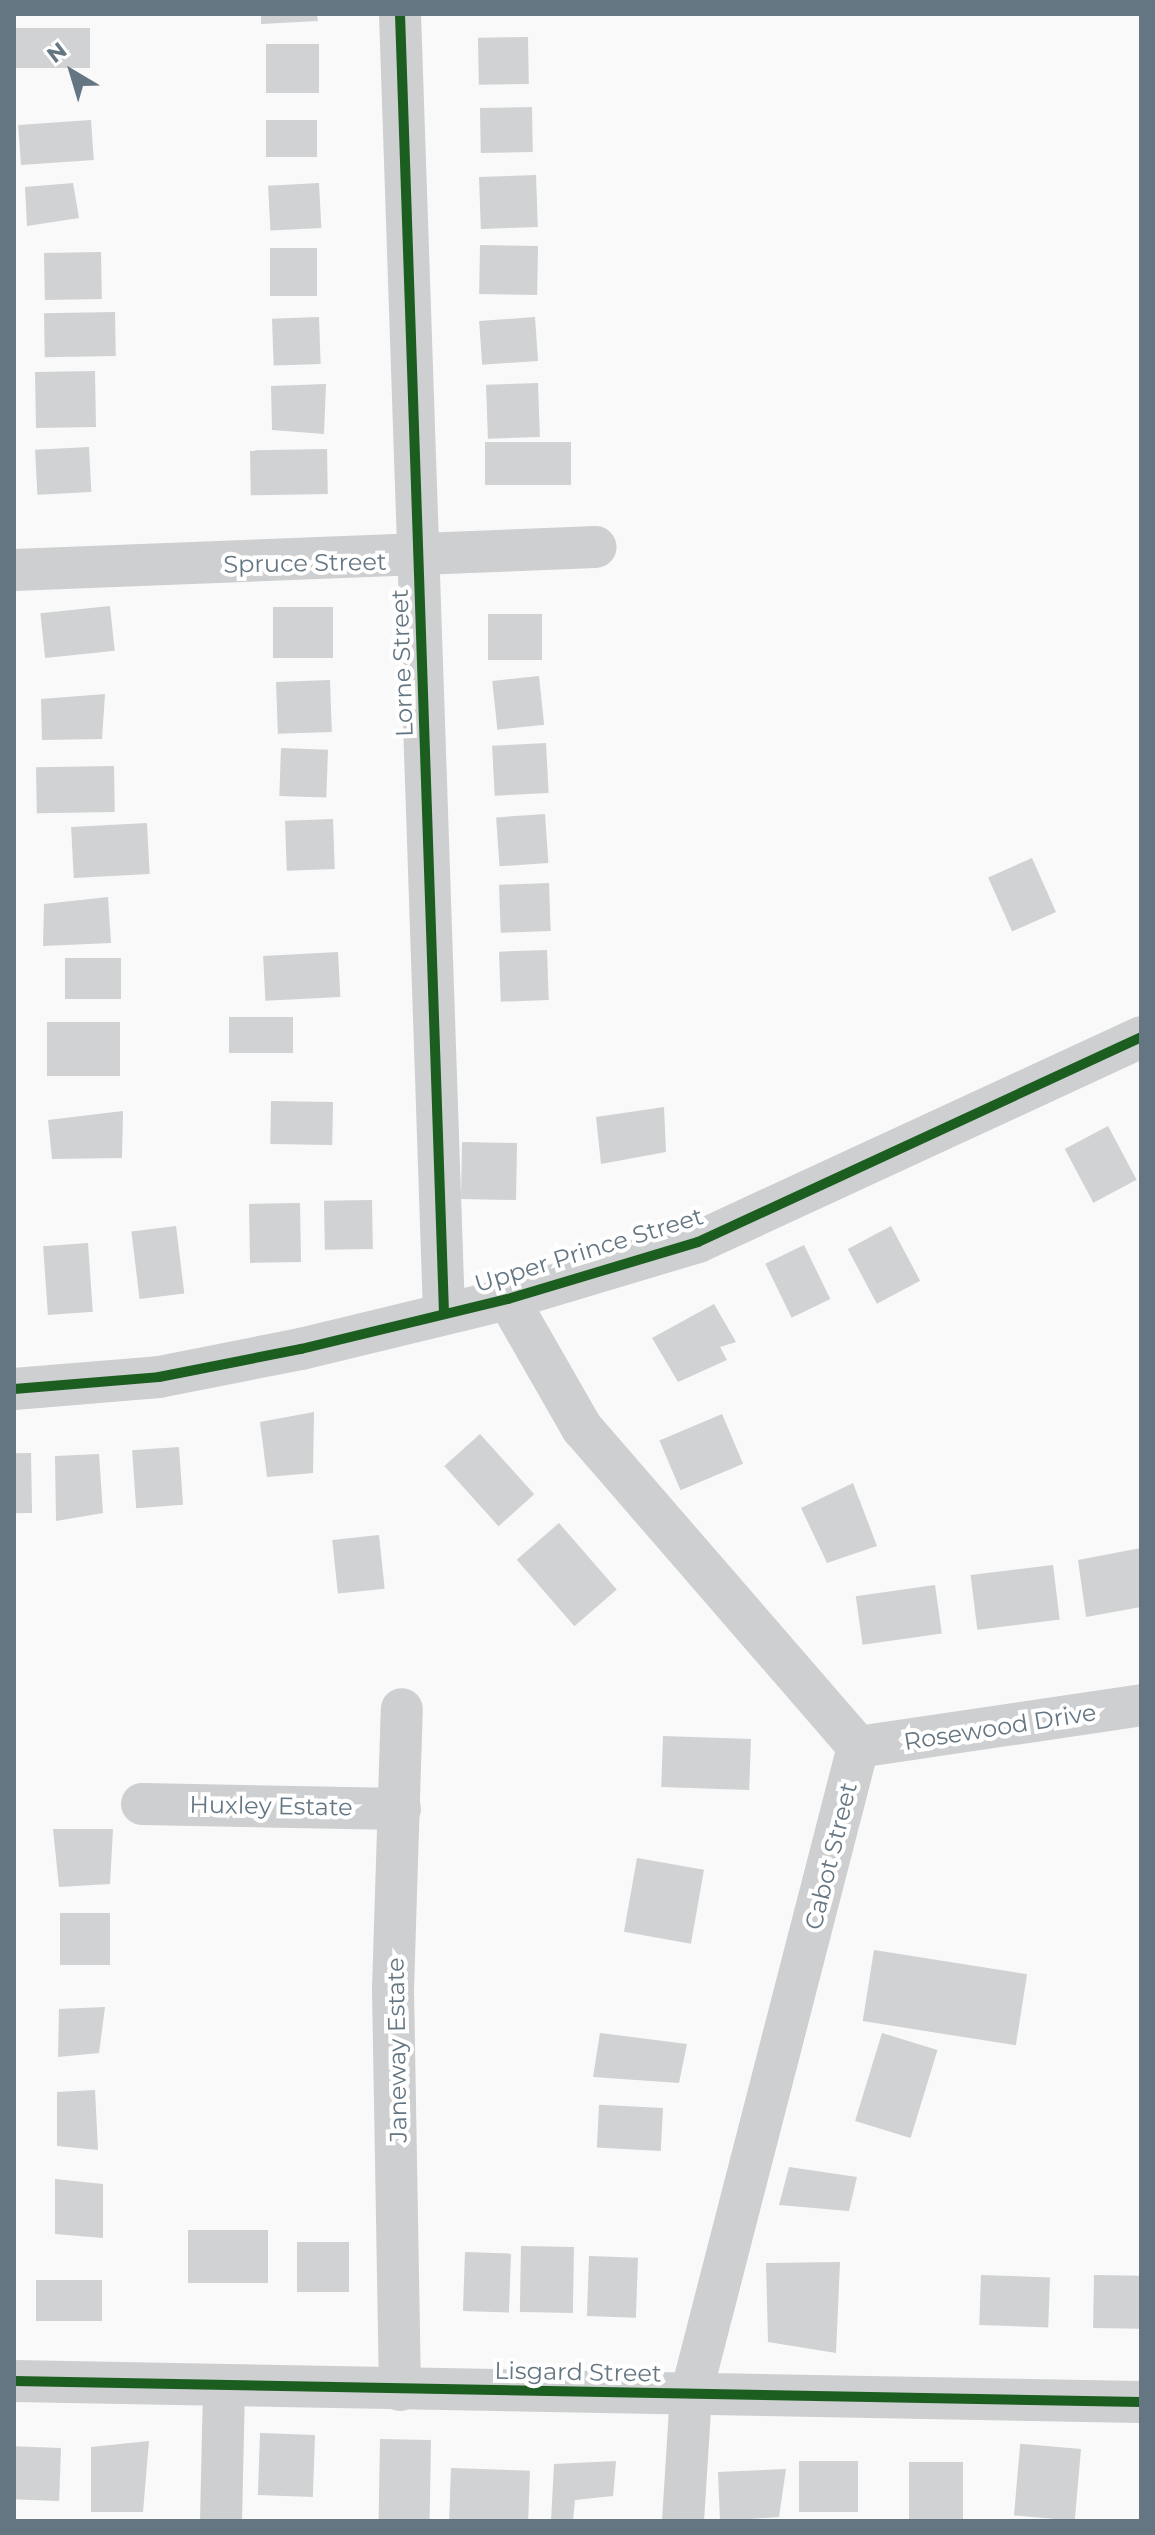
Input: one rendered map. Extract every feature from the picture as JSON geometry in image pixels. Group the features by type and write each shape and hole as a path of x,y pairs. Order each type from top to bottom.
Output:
{"street":[{"name":"Lorne Street","path":"400,14 444,1311"},
{"name":"Spruce Street","path":"14,570 419,560 596,547"},
{"name":"Upper Prince Street","path":"14,1389 159,1377 508,1299 698,1242 1141,1037"},
{"path":"508,1299 582,1428 858,1747"},
{"path":"1141,1705 1141,1729"},
{"name":"Rosewood Drive","path":"858,1747 1141,1705"},
{"name":"Janeway Estate","path":"400,2390 393,1989 402,1709"},
{"name":"Cabot Street","path":"683,2521 691,2394 858,1747"},
{"name":"Huxley Estate","path":"142,1804 400,1809"},
{"name":"Lisgard Street","path":"14,2381 1141,2402"},
{"path":"221,2521 224,2385"}],"building":[{"path":"261,14 317,14 318,21 261,24"},
{"path":"14,28 90,28 90,68 14,68"},
{"path":"528,37 529,84 479,85 478,38"},
{"path":"266,44 319,44 319,93 266,93"},
{"path":"532,107 533,152 481,153 480,108"},
{"path":"91,120 94,160 21,165 18,125"},
{"path":"266,120 317,120 317,157 266,157"},
{"path":"536,175 538,227 481,229 479,177"},
{"path":"73,183 79,218 27,226 25,187"},
{"path":"319,183 321,228 270,231 268,186"},
{"path":"480,245 538,246 537,295 479,294"},
{"path":"270,248 317,248 317,296 270,296"},
{"path":"101,252 102,299 45,300 44,253"},
{"path":"115,312 116,356 45,357 44,313"},
{"path":"319,317 321,364 274,366 272,319"},
{"path":"535,317 538,361 482,365 479,321"},
{"path":"95,371 96,427 36,428 35,372"},
{"path":"538,383 540,437 488,439 486,385"},
{"path":"326,384 324,434 272,430 271,386"},
{"path":"485,442 571,442 571,485 485,485"},
{"path":"89,447 91,492 37,495 35,450"},
{"path":"327,449 328,494 251,495 250,450"},
{"path":"110,606 115,651 45,658 40,613"},
{"path":"273,607 333,607 333,658 273,658"},
{"path":"488,614 542,614 542,660 488,660"},
{"path":"539,676 544,725 497,730 492,681"},
{"path":"330,680 332,732 278,734 276,682"},
{"path":"105,694 102,739 42,740 41,699"},
{"path":"546,743 549,793 495,796 492,746"},
{"path":"281,748 328,750 326,798 279,796"},
{"path":"114,766 115,812 37,813 36,767"},
{"path":"545,814 548,863 500,866 496,817"},
{"path":"333,819 335,869 287,871 285,821"},
{"path":"147,823 150,874 74,878 71,827"},
{"path":"1032,858 1056,912 1012,931 988,878"},
{"path":"549,883 551,931 501,933 499,885"},
{"path":"108,897 111,943 43,946 44,904"},
{"path":"547,950 549,1000 501,1002 499,952"},
{"path":"338,952 340,997 265,1001 263,956"},
{"path":"65,958 121,958 121,999 65,999"},
{"path":"229,1017 293,1017 293,1053 229,1053"},
{"path":"47,1022 120,1022 120,1076 47,1076"},
{"path":"271,1101 333,1102 332,1145 270,1144"},
{"path":"664,1107 666,1152 601,1164 596,1117"},
{"path":"123,1111 122,1158 52,1159 48,1120"},
{"path":"1108,1126 1137,1180 1093,1203 1065,1149"},
{"path":"462,1142 517,1143 516,1200 461,1199"},
{"path":"372,1200 373,1249 325,1250 324,1201"},
{"path":"300,1203 301,1262 250,1263 249,1204"},
{"path":"176,1226 184,1293 140,1299 131,1231"},
{"path":"891,1226 920,1281 877,1304 848,1249"},
{"path":"88,1243 93,1312 48,1315 43,1246"},
{"path":"804,1245 830,1299 792,1318 765,1264"},
{"path":"714,1304 736,1342 720,1347 727,1360 678,1382 652,1338"},
{"path":"314,1412 313,1473 267,1477 260,1422"},
{"path":"722,1414 743,1464 681,1490 659,1441"},
{"path":"480,1434 534,1494 499,1526 444,1466"},
{"path":"179,1447 183,1505 136,1508 132,1450"},
{"path":"14,1453 31,1453 32,1513 15,1513"},
{"path":"99,1454 103,1513 56,1521 55,1456"},
{"path":"853,1483 877,1546 827,1563 801,1508"},
{"path":"559,1523 617,1589 574,1626 517,1560"},
{"path":"379,1535 385,1589 338,1594 332,1540"},
{"path":"1141,1548 1141,1607 1086,1617 1078,1560"},
{"path":"1053,1565 1060,1620 977,1630 971,1575"},
{"path":"935,1585 942,1634 863,1645 856,1596"},
{"path":"663,1736 751,1739 749,1790 661,1787"},
{"path":"53,1829 113,1829 110,1884 59,1887"},
{"path":"637,1858 704,1870 691,1944 624,1932"},
{"path":"60,1913 110,1913 110,1965 60,1965"},
{"path":"874,1950 1027,1974 1016,2045 863,2021"},
{"path":"105,2007 99,2053 58,2057 59,2009"},
{"path":"600,2033 687,2044 679,2083 593,2077"},
{"path":"882,2033 937,2050 911,2138 855,2121"},
{"path":"95,2090 98,2150 57,2146 57,2092"},
{"path":"599,2105 663,2108 661,2151 597,2148"},
{"path":"789,2167 857,2177 849,2211 779,2205"},
{"path":"55,2179 103,2184 103,2238 55,2234"},
{"path":"188,2230 268,2230 268,2283 188,2283"},
{"path":"297,2242 349,2242 349,2292 297,2292"},
{"path":"521,2246 574,2247 573,2313 520,2312"},
{"path":"465,2252 511,2254 509,2313 463,2311"},
{"path":"589,2256 638,2258 636,2318 587,2316"},
{"path":"840,2262 836,2353 768,2342 766,2263"},
{"path":"981,2275 1050,2277 1048,2327 979,2325"},
{"path":"1094,2275 1141,2276 1140,2329 1093,2328"},
{"path":"36,2280 102,2280 102,2321 36,2321"},
{"path":"260,2433 315,2435 313,2497 258,2495"},
{"path":"380,2439 431,2440 430,2521 379,2520"},
{"path":"149,2441 143,2512 91,2512 91,2447"},
{"path":"1020,2444 1081,2449 1075,2521 1014,2515"},
{"path":"14,2446 61,2448 59,2501 14,2499"},
{"path":"616,2461 613,2496 575,2500 573,2521 551,2521 554,2464"},
{"path":"799,2461 858,2461 858,2512 799,2512"},
{"path":"909,2462 963,2462 963,2520 909,2520"},
{"path":"451,2468 530,2471 528,2521 449,2521"},
{"path":"786,2469 779,2517 720,2521 718,2472"}],"cycle path":[{"path":"400,14 444,1311"},
{"path":"14,1389 159,1377 301,1349 508,1299 698,1242 1141,1037"},
{"path":"14,2381 1141,2402"}]}
